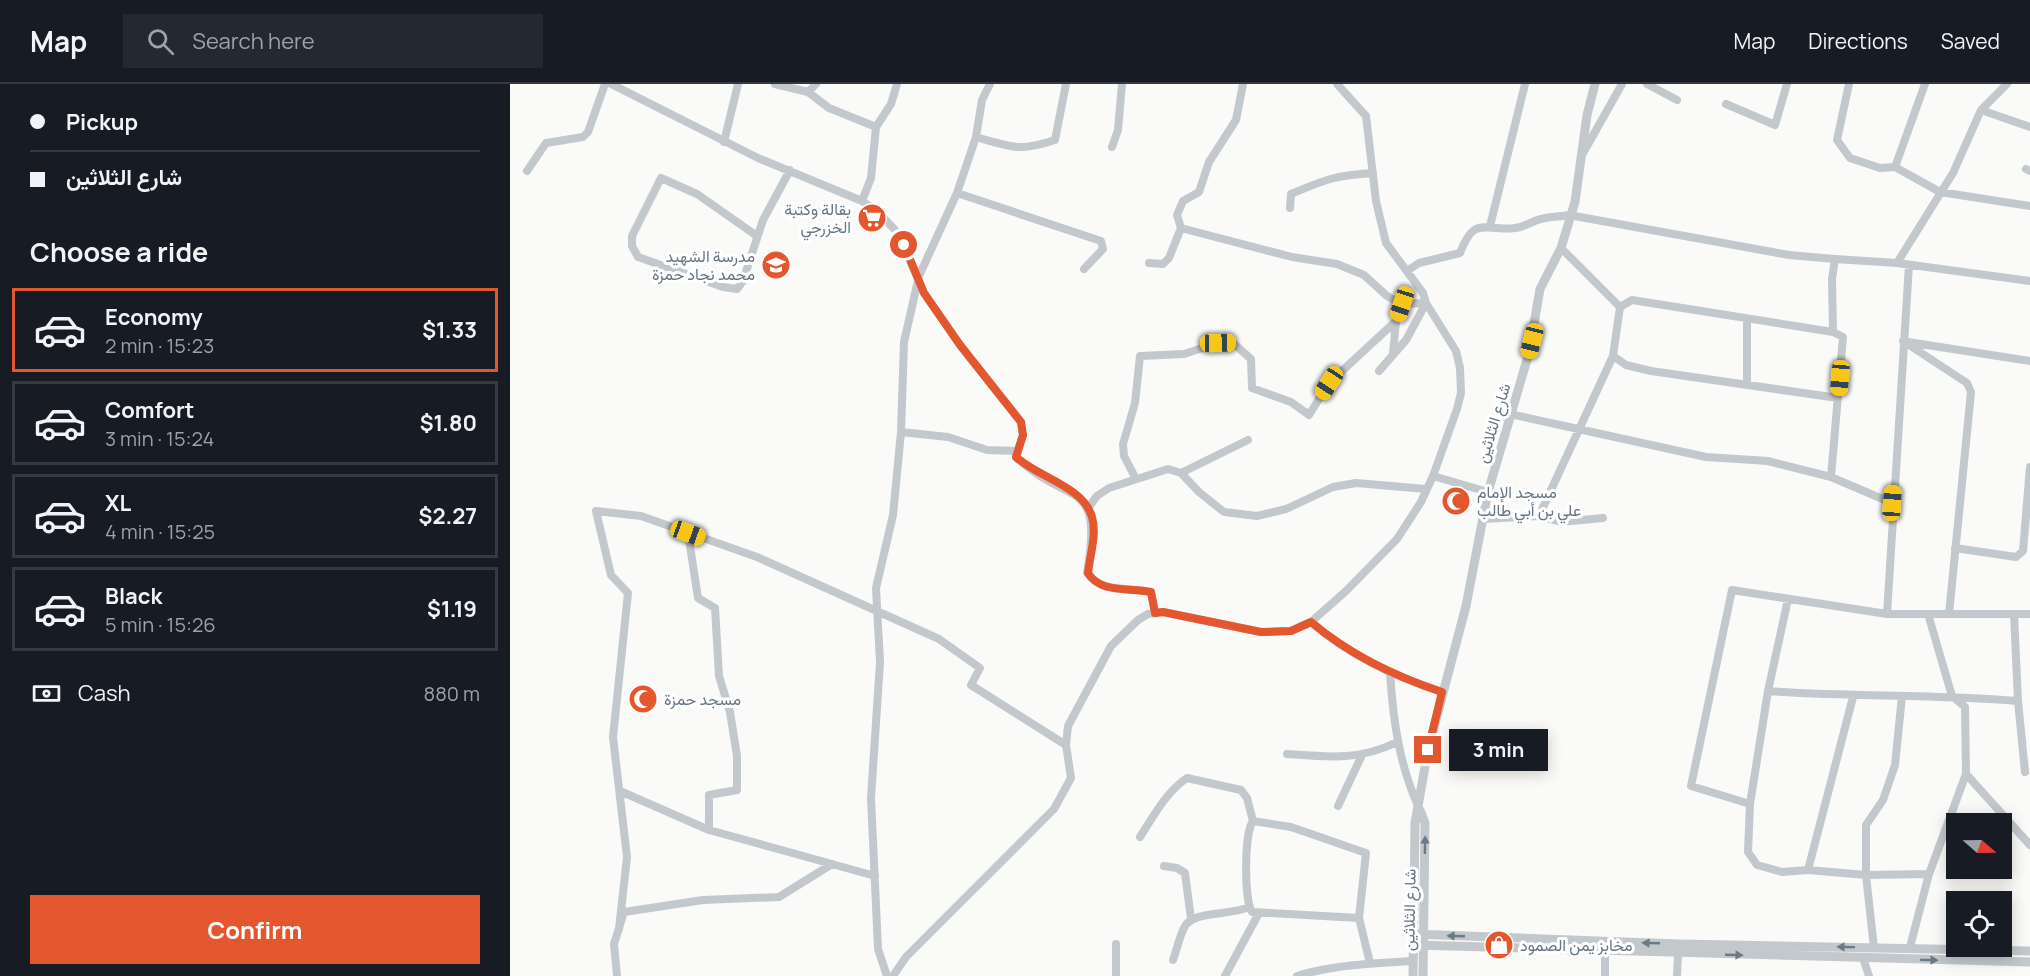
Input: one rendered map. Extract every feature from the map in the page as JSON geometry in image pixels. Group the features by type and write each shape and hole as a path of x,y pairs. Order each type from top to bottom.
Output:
{"street":[{"path":"527,171 546,144 575,140 588,132 605,84"},
{"path":"611,84 724,142 862,201 879,213 898,233 919,276 924,293 960,345 1021,422 1023,435 1016,457 1027,468 1077,495 1088,508 1092,517 1094,537 1088,573 1094,583 1105,588 1129,587 1151,592 1155,613"},
{"path":"724,142 738,84"},
{"path":"775,84 808,92 829,108 876,127"},
{"path":"808,92 816,84"},
{"path":"862,201 873,169 876,127 891,104 897,84"},
{"path":"887,976 878,949 871,798 880,662 876,588 893,515 901,432 904,342 919,276 957,193 976,137 982,100 990,84"},
{"path":"976,137 1016,148 1030,148 1055,140 1066,84"},
{"path":"1112,147 1118,130 1122,84"},
{"path":"1149,263 1163,264 1169,258 1181,228 1177,215 1183,201 1199,192 1209,162 1236,120 1243,84"},
{"path":"892,976 906,957 1054,809 1071,778 1066,745 1068,726 1112,646 1138,620 1163,612 1261,632 1291,631 1311,622 1346,591 1396,539 1421,502 1433,476 1461,393 1460,368 1451,341 1426,303 1423,293 1386,243 1377,210 1366,116 1337,84"},
{"path":"1491,226 1525,84"},
{"name":"شارع الثلاثين","path":"1413,976 1415,823 1420,810 1428,750 1466,606 1488,492 1532,341 1540,289 1561,248 1569,215 1575,202 1595,84"},
{"path":"1581,156 1622,84"},
{"path":"1647,84 1677,100"},
{"path":"1726,105 1775,125 1787,84"},
{"path":"1849,84 1837,140 1850,158 1880,168 1895,167 1940,192 2030,206"},
{"path":"1895,167 1925,84"},
{"path":"1897,263 1953,173 1981,110 2007,84"},
{"path":"1981,110 2030,127"},
{"path":"757,236 697,194 661,178 632,236 632,246 638,257 732,290 741,286 757,236 790,170"},
{"path":"1290,208 1291,194 1320,180 1340,175 1373,173"},
{"path":"957,193 1101,241 1103,249 1084,269"},
{"path":"1407,271 1419,263 1460,253 1467,235 1477,228 1491,226 1512,229 1540,219 1569,215 1789,255 1897,263 2030,281"},
{"path":"1181,228 1292,256 1336,264 1364,275 1387,296 1402,304 1426,303"},
{"path":"1561,248 1620,307"},
{"path":"1833,332 1832,279 1835,260"},
{"path":"1887,614 1892,503 1909,265"},
{"path":"1620,307 1632,300 1833,332 1843,337 1831,477"},
{"path":"1379,371 1406,340 1426,303"},
{"path":"1393,354 1396,321 1402,304"},
{"path":"1539,516 1612,356 1620,307"},
{"path":"1747,320 1747,385"},
{"path":"1136,479 1124,456 1122,444 1135,403 1140,356 1184,354 1218,343 1233,343 1251,359 1252,388 1291,402 1309,415 1329,383 1396,321"},
{"path":"1903,342 2030,361"},
{"path":"1903,342 1968,383 1971,392 1949,614"},
{"path":"1612,356 1626,365 1651,371 1838,398"},
{"path":"1510,414 1706,457 1768,461 1831,477 1892,503"},
{"path":"901,432 948,437 987,450 1017,451"},
{"path":"1181,473 1248,440"},
{"path":"1955,548 2016,557 2023,551 2030,467"},
{"path":"1088,508 1097,496 1109,488 1168,469 1181,473 1199,492 1224,512 1257,516 1286,509 1333,487 1356,483 1426,489"},
{"path":"1433,476 1488,492"},
{"path":"618,929 627,857 613,737 628,592 611,575 596,511 641,516 757,556 877,613 939,639 980,668 971,685 1066,745"},
{"path":"1483,519 1539,516 1561,522 1603,518"},
{"path":"688,533 698,598 715,608 719,676 730,712 737,756 737,790 709,795 709,830"},
{"path":"1750,804 1691,786 1732,590 1887,614 2030,614"},
{"path":"1788,599 1768,691 1750,804 1748,852 1757,865 1782,873 1808,870 1866,875 1929,874"},
{"path":"1910,947 1929,874 1966,774 1965,707 1952,696 1928,614"},
{"path":"2014,614 2018,700 2025,772"},
{"path":"1311,622 1339,645 1390,672 1442,692"},
{"path":"1390,672 1396,742 1407,781 1420,810"},
{"path":"1768,691 1853,697 1952,696 2018,700"},
{"path":"1874,948 1866,875 1866,825 1883,800 1896,765 1902,696"},
{"path":"1808,870 1853,697"},
{"path":"1287,754 1330,757 1362,755 1370,754 1396,742"},
{"path":"1338,806 1362,755"},
{"path":"1966,774 2030,845"},
{"path":"1140,837 1160,807 1187,778 1242,790 1247,798 1253,821 1246,840 1252,912 1359,918"},
{"path":"620,791 709,830 875,876"},
{"name":"شارع الثلاثين","path":"1420,810 1425,823 1423,976"},
{"path":"1253,821 1291,827 1366,853 1359,918 1370,963"},
{"path":"617,976 614,944 624,912 704,900 779,897 832,864"},
{"path":"1164,866 1177,868 1185,873 1191,919"},
{"path":"1173,960 1184,926 1191,919 1204,915 1237,913 1250,907"},
{"path":"1225,976 1259,913"},
{"path":"1413,934 2030,951"},
{"path":"1116,944 1116,976"},
{"path":"1413,945 2030,962"},
{"path":"1605,949 1605,976"},
{"path":"1677,976 1678,953"},
{"path":"1863,958 1869,976"},
{"path":"1297,976 1314,971 1370,963 1413,961"}],"place":[{"name":"بقالة وكتبة الخزرجي","path":"872,218"},
{"name":"مدرسة الشهيد محمد نجاد حمزة","path":"776,265"},
{"name":"مسجد الإمام علي بن أبي طالب","path":"1456,501"},
{"name":"مسجد حمزة","path":"643,699"},
{"name":"مخابز يمن الصمود","path":"1499,945"}],"route":[{"path":"904,245 919,276 924,293 960,345 1021,422 1023,435 1016,457 1027,468 1077,495 1088,508 1092,517 1094,537 1088,573 1094,583 1105,588 1129,587 1151,592 1155,613 1163,612 1219,622 1261,632 1291,631 1311,622 1339,645 1390,672 1442,692 1428,750"}]}
